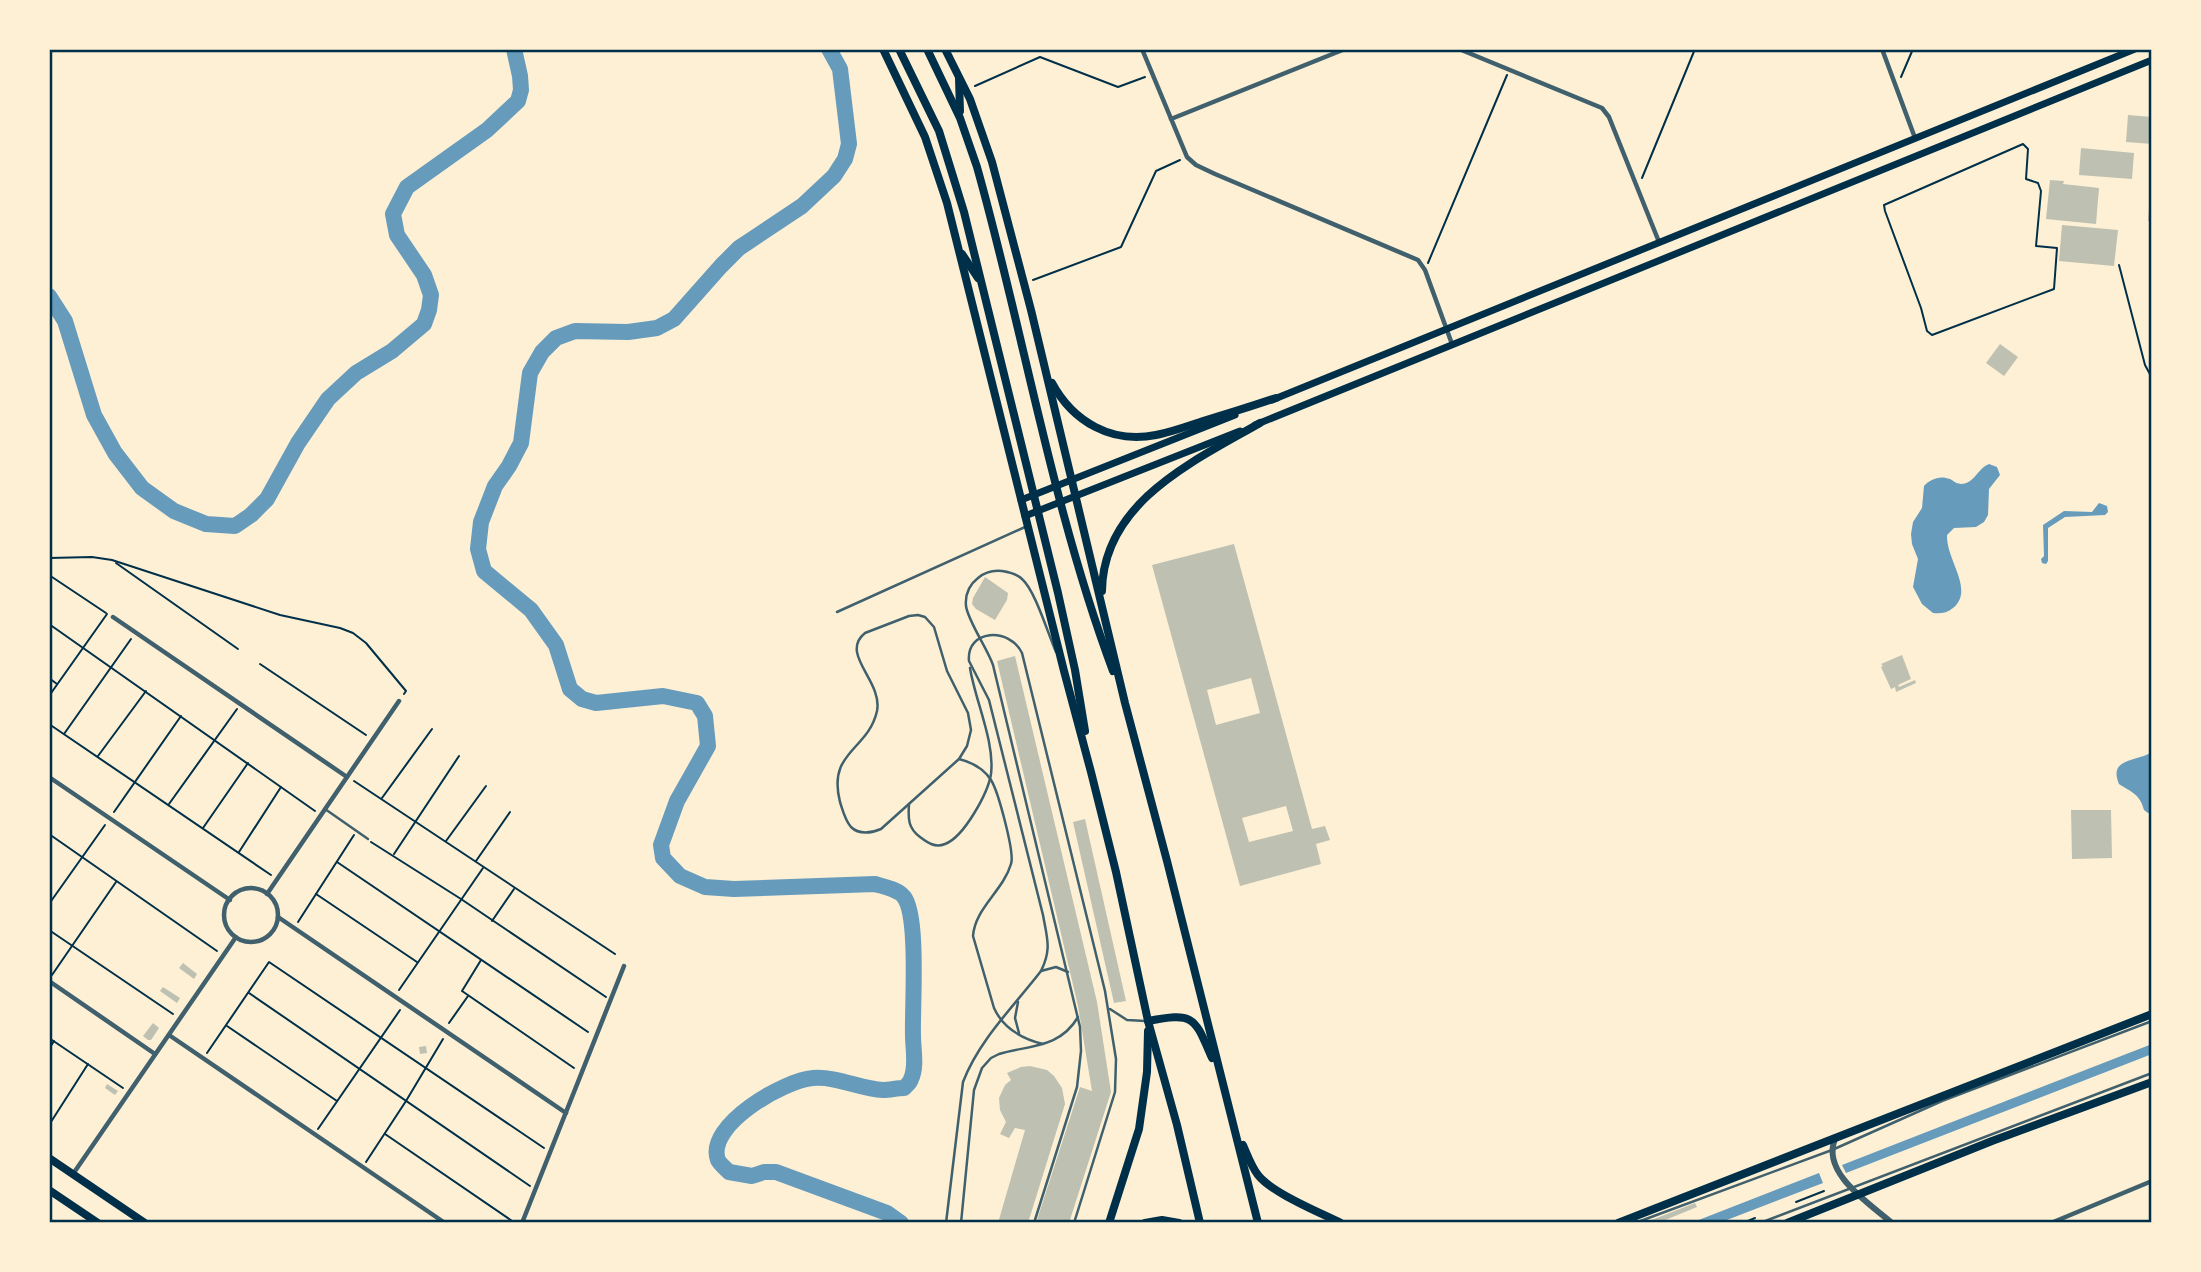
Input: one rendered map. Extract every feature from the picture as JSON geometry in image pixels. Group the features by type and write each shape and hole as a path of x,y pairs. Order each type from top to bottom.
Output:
{"main road":[{"path":"883,49 925,137 938,174 1116,872 1148,1021 1177,1125 1200,1223"},
{"path":"899,49 939,131 959,193 1075,670 1091,772"},
{"path":"927,49 960,118 989,208 1061,502 1090,608 1125,703"},
{"path":"945,49 986,142 1024,284 1125,703 1258,1223"},
{"path":"1021,500 2135,49"},
{"path":"1025,516 2152,60"},
{"path":"959,76 960,118"},
{"path":"958,249 982,284"},
{"path":"1045,368 1053,386 1072,411 1090,425 1122,436 1154,436 1276,398"},
{"path":"1102,604 1107,553 1127,518 1157,488 1260,423"},
{"path":"1618,1223 2152,1014"},
{"path":"1148,1021 1177,1016 1192,1020 1200,1030 1222,1078"},
{"path":"1109,1223 1139,1129 1147,1072 1148,1021"},
{"path":"1787,1223 1856,1191 2152,1082"},
{"path":"1234,1128 1255,1170 1263,1180 1280,1192 1340,1223"},
{"path":"49,1158 145,1223"},
{"path":"49,1190 98,1223"},
{"path":"1145,1223 1162,1220 1179,1223"}],"street":[{"path":"1142,49 1187,157 1196,165 1215,174 1413,256 1425,270 1452,344"},
{"path":"1171,119 1345,49"},
{"path":"1459,49 1602,108 1609,117 1659,242"},
{"path":"1882,49 1915,138"},
{"path":"113,617 347,777"},
{"path":"267,894 399,701"},
{"path":"49,777 230,900"},
{"path":"247,889 267,894 274,902 278,917 272,932 259,941 251,942 230,932 224,918 230,900 239,891 247,889"},
{"path":"278,917 566,1113"},
{"path":"73,1174 236,937"},
{"path":"522,1223 624,966"},
{"path":"49,980 155,1054"},
{"path":"169,1035 445,1223"},
{"path":"1835,1139 1832,1150 1836,1169 1892,1223"},
{"path":"2051,1223 2152,1181"}],"lane":[{"path":"837,612 1028,526"},
{"path":"1034,1223 1077,1087 1081,1051 1078,1017 993,665 968,612 966,602 972,583 983,573 996,570 1010,572 1021,578 1028,586 1064,671"},
{"path":"909,616 925,617 934,627 947,671 968,713 971,730 967,746 959,759 881,829 865,833 852,829 844,815 839,796 838,769 870,726 877,710 873,683 857,657 855,648 859,638 865,633 909,616"},
{"path":"909,804 908,822 916,834 929,844 945,844 956,837 980,803 990,779 992,765 969,661 970,648 981,637 992,634 1006,637 1017,644 1022,653 1108,1008 1116,1059 1115,1092 1074,1223"},
{"path":"946,1223 963,1082 981,1047 1041,971 1049,951 989,700 969,661"},
{"path":"959,759 975,766 990,779 1001,808 1012,856 1011,865 1001,884 977,918 973,936 994,1008 1002,1020 1021,1035 1043,1044"},
{"path":"325,809 368,839"},
{"path":"1041,971 1056,967 1068,972"},
{"path":"1018,1000 1016,1018 1021,1035"},
{"path":"1108,1008 1127,1020 1148,1021"},
{"path":"962,1223 971,1116 979,1074 991,1058 1063,1036 1078,1017"},
{"path":"1635,1223 1832,1150 1942,1101 2152,1021"},
{"path":"1760,1223 1856,1191 2152,1073"}],"path":[{"path":"1637,188 1695,49"},
{"path":"1896,88 1913,49"},
{"path":"965,90 1040,57 1118,87 1153,74"},
{"path":"1425,270 1509,71"},
{"path":"2018,145 2026,147 2026,179 2038,183 2041,191 2036,246 2057,248 2054,289 1932,335 1927,331 1922,308 1884,207 1887,202 1976,164 2018,145"},
{"path":"1024,284 1121,247 1156,171 1187,157"},
{"path":"2119,265 2145,365 2152,378"},
{"path":"49,558 92,557 112,560 280,615 340,628 353,633 366,643 406,691"},
{"path":"112,560 238,649"},
{"path":"49,575 113,617"},
{"path":"49,696 107,613"},
{"path":"49,624 321,815"},
{"path":"64,734 135,632"},
{"path":"260,664 373,739"},
{"path":"49,678 57,684"},
{"path":"97,757 146,691"},
{"path":"169,805 241,704"},
{"path":"49,904 181,716"},
{"path":"49,724 278,879"},
{"path":"381,799 432,729"},
{"path":"393,855 459,756"},
{"path":"203,828 248,763"},
{"path":"347,777 615,954"},
{"path":"446,842 486,786"},
{"path":"238,853 281,787"},
{"path":"475,862 510,812"},
{"path":"294,928 357,832"},
{"path":"49,834 223,956"},
{"path":"368,839 611,1001"},
{"path":"337,862 596,1038"},
{"path":"395,997 483,867"},
{"path":"49,980 117,881"},
{"path":"492,921 515,888"},
{"path":"316,894 417,962"},
{"path":"49,930 180,1019"},
{"path":"481,959 462,991 582,1073"},
{"path":"204,1059 269,961 550,1152"},
{"path":"248,992 536,1190"},
{"path":"363,1167 469,996"},
{"path":"314,1134 404,1003"},
{"path":"226,1025 337,1101"},
{"path":"49,1038 129,1092"},
{"path":"49,1049 54,1041"},
{"path":"49,1125 89,1064"},
{"path":"384,1133 515,1223"}],"water":[{"path":"1989,464 1997,467 2000,475 1989,489 1988,515 1984,522 1976,527 1954,528 1947,535 1961,584 1959,601 1948,611 1933,613 1922,604 1913,587 1918,559 1911,534 1913,522 1922,508 1924,486 1939,478 1950,479 1959,484 1965,483"},
{"path":"2099,503 2107,506 2108,512 2105,515 2065,517 2048,528 2048,561 2046,564 2042,563 2043,525 2064,511 2092,512"},
{"path":"2152,752 2152,812 2148,813 2137,797 2119,784 2117,769 2125,762"},
{"path":"2152,1044 2152,1054 1846,1173 1842,1165"},
{"path":"1819,1173 1823,1183 1719,1223 1691,1223"}],"building":[{"path":"2128,115 2152,117 2152,144 2126,142"},
{"path":"2081,148 2134,153 2132,179 2079,175"},
{"path":"2050,180 2099,188 2096,224 2046,219"},
{"path":"2150,193 2152,221 2148,221"},
{"path":"2062,225 2118,230 2114,266 2059,261"},
{"path":"2000,344 2018,357 2004,376 1986,363"},
{"path":"1234,544 1312,829 1325,826 1330,840 1316,844 1321,864 1240,886 1152,565","holes":["1251,678 1260,713 1216,725 1207,690","1286,806 1293,831 1249,842 1242,818"]},
{"path":"985,577 1008,593 1007,600 995,620 972,604"},
{"path":"1902,655 1911,679 1898,685 1899,687 1915,680 1916,683 1896,692 1895,687 1891,689 1881,664"},
{"path":"1015,656 1097,1002 1111,1092 1069,1223 1036,1223 1080,1087 1092,1091 1078,1006 997,661"},
{"path":"2071,810 2111,810 2112,858 2072,859"},
{"path":"1085,819 1126,1001 1114,1003 1073,822"},
{"path":"183,963 197,974 194,979 179,968"},
{"path":"163,987 180,998 177,1003 160,991"},
{"path":"153,1023 159,1028 151,1040 148,1040 143,1036"},
{"path":"426,1046 427,1053 420,1054 419,1047"},
{"path":"1030,1066 1047,1070 1054,1076 1062,1088 1065,1104 1028,1223 998,1223 1025,1130 1015,1128 1009,1138 1000,1134 1006,1122 1000,1110 999,1098 1005,1085 1011,1080 1007,1073"},
{"path":"107,1084 118,1091 115,1095 105,1088"},
{"path":"1695,1203 1697,1207 1658,1223 1644,1223"}],"waterway":[{"path":"49,296 65,321 94,415 115,453 142,488 174,511 206,524 235,526 267,499 298,443 328,399 356,373 392,351 424,324 431,295 424,275 397,235 393,214 407,187 487,130 518,101 521,90 520,76 514,49"},
{"path":"829,49 840,69 849,144 845,159 834,176 802,206 739,248 674,319 657,328 628,332 575,331 556,338 542,352 530,373 521,443 495,486 481,522 478,549 484,571 531,610 556,645 570,689 582,699 596,703 663,696 697,703 705,716 708,746 677,801 661,845 663,858 680,876 705,887 734,889 875,884 895,890 904,897 912,923 914,964 914,1064 909,1083 904,1088 883,1090 822,1078 800,1081 750,1107 723,1133 717,1147 718,1160 729,1172 752,1176 776,1172 887,1213 901,1223"}]}
